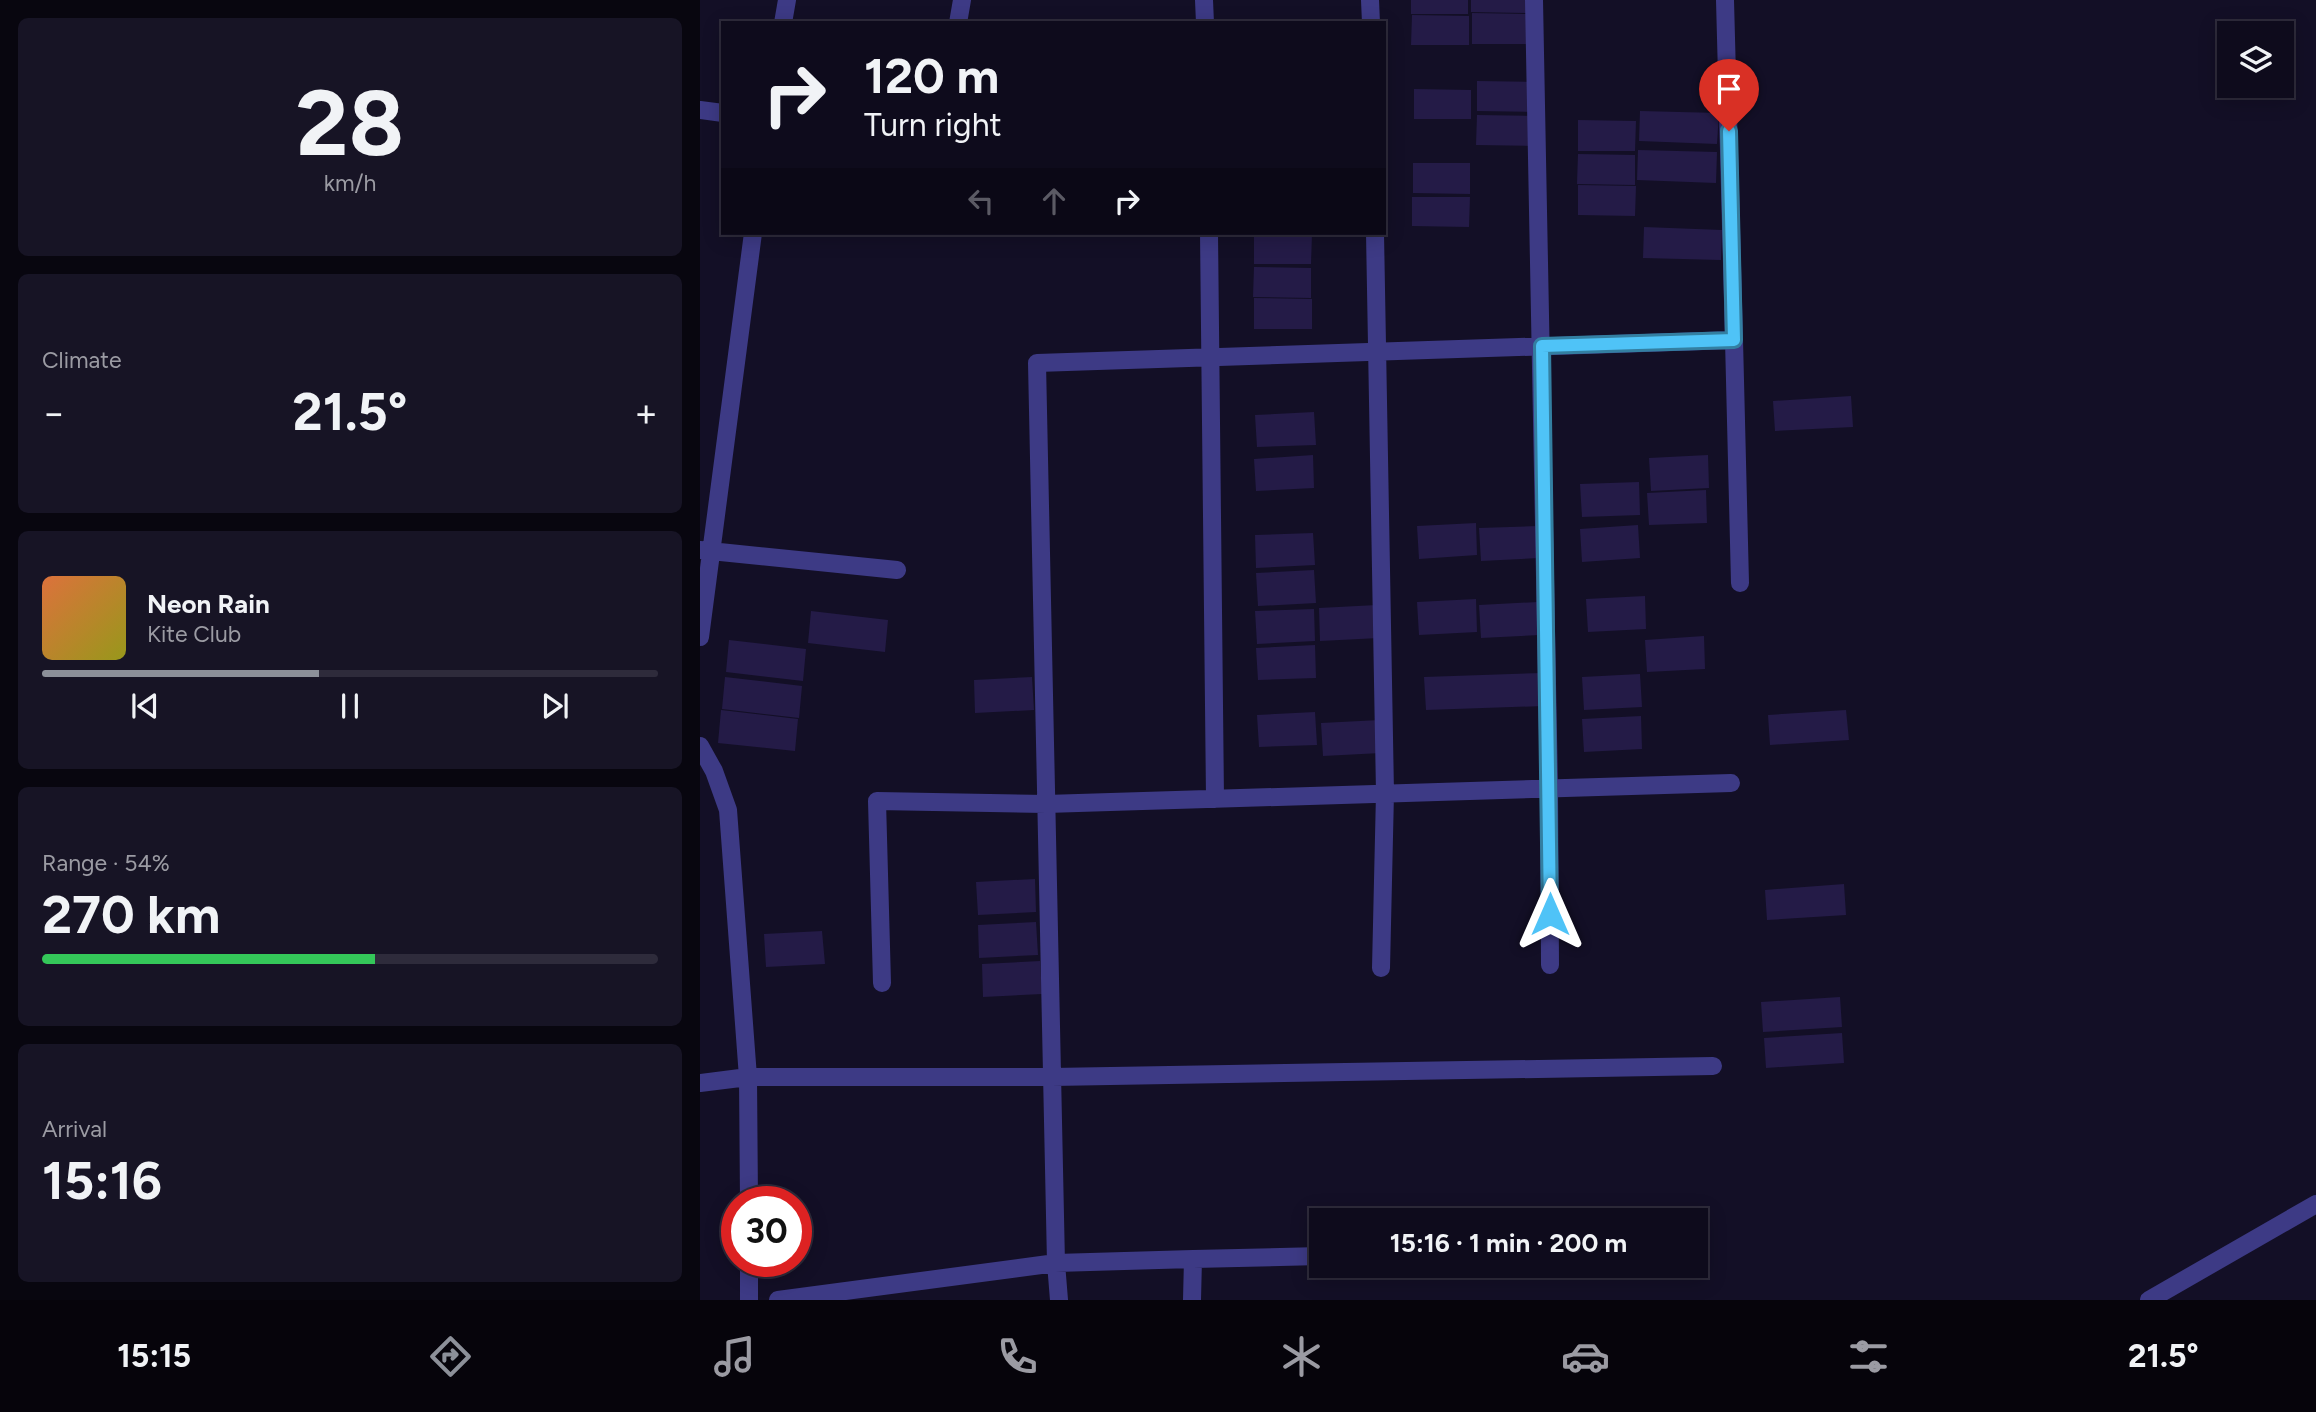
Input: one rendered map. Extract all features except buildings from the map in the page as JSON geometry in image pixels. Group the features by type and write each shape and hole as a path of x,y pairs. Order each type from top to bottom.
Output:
{"street":[{"path":"783,21 787,0"},
{"path":"958,21 962,0"},
{"path":"1205,0 1205,21"},
{"path":"1370,0 1371,21"},
{"path":"1534,0 1542,346 1550,965"},
{"path":"1725,0 1740,583"},
{"path":"700,110 721,113"},
{"path":"700,637 705,551 753,235"},
{"path":"1209,235 1215,799"},
{"path":"1375,235 1385,793 1381,968"},
{"path":"1059,1300 1056,1263 1037,363 1734,340"},
{"path":"705,551 897,570"},
{"path":"700,746 714,771 728,810 748,1077 749,1186"},
{"path":"882,983 877,801 1046,804 1731,783"},
{"path":"700,1083 748,1077 1052,1077 1713,1066"},
{"path":"2149,1300 2316,1204"},
{"path":"778,1300 1056,1263 1309,1256"},
{"path":"1192,1300 1194,1259"},
{"path":"749,1277 749,1300"}],"route":[{"path":"1550,914 1542,346 1734,340 1729,131"}]}
